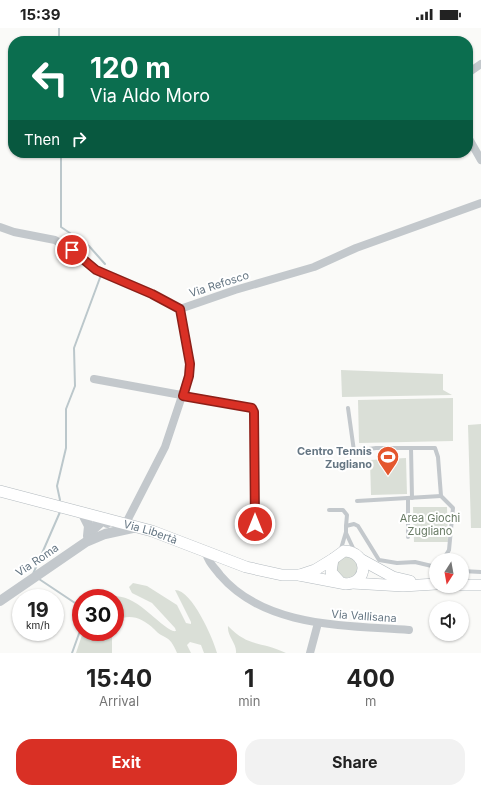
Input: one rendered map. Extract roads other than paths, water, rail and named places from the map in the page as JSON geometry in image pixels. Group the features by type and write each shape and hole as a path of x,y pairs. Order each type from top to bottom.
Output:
{"main road":[{"name":"Via Libertà","path":"0,491 126,523 206,551 246,567 282,575 299,575 340,582"},
{"path":"429,583 393,577 358,557 344,551 336,556 331,572 340,582 403,586 429,584"},
{"name":"Via Libertà","path":"299,575 315,570 336,556"},
{"path":"352,583 357,580 363,571 358,557"},
{"path":"469,585 481,585"}],"street":[{"path":"473,146 481,160"},
{"name":"Via Refosco","path":"126,523 165,447 189,376 190,364 180,309 235,290 314,267 356,248 481,204"},
{"path":"0,226 14,232 55,240 72,250 96,270 152,294 180,309"},
{"path":"94,379 252,408 254,412 255,524"},
{"path":"82,512 89,526 87,538"},
{"path":"105,518 108,523 105,534"},
{"name":"Via Roma","path":"1,598 35,576 87,538 105,518"},
{"name":"Via Roma","path":"87,538 137,527"},
{"name":"Via Vallisana","path":"206,551 211,565 236,591 254,602 300,620 318,623 409,630"},
{"name":"Via Vallisana","path":"310,653 318,623"}],"lane":[{"path":"348,408 354,451 435,448 438,458 441,496 453,508 449,550 447,553"},
{"path":"408,537 411,448"},
{"path":"357,501 441,496"},
{"path":"329,510 344,510 347,515 346,532 336,556"},
{"path":"346,526 354,524 358,526 379,560 397,563 415,562 429,565"},
{"path":"346,532 358,557"},
{"path":"469,571 481,572"}],"waterway":[{"path":"59,28 59,36"},
{"path":"61,158 61,227 89,246 105,264"},
{"path":"60,500 57,486 66,448 66,409 75,386 74,348 101,275"},
{"path":"33,574 60,512"},
{"path":"39,579 72,601"},
{"path":"72,653 76,641"}],"place":[{"name":"Centro Tennis Zugliano","path":"388,476"}],"park label":[{"name":"Area Giochi Zugliano","path":"430,524"}]}
